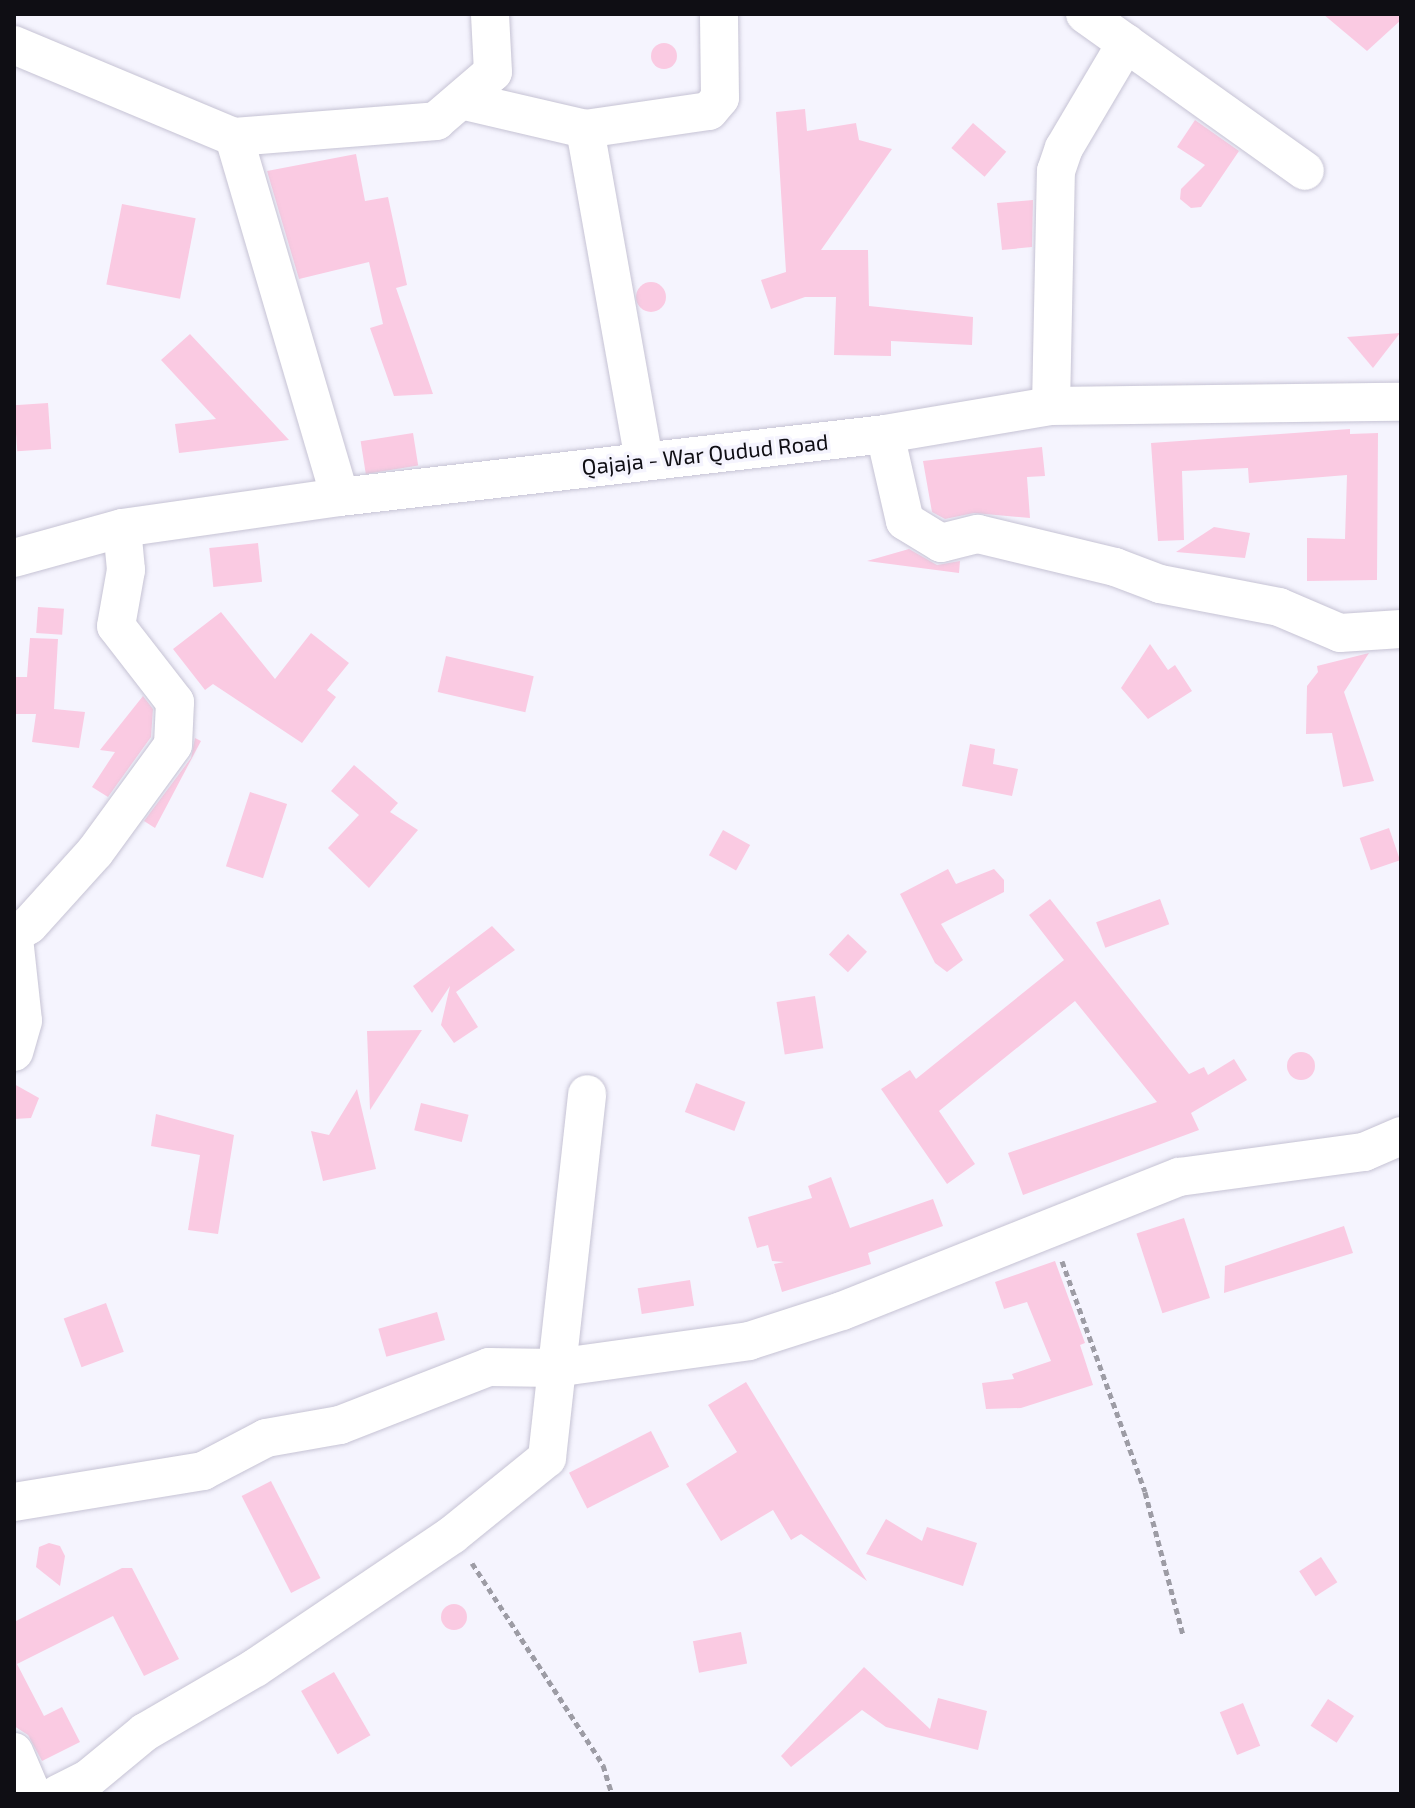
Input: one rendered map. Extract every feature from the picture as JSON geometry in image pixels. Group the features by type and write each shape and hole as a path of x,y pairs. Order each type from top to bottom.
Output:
{"street":[{"path":"14,45 234,137 436,121 465,101 493,72 490,14"},
{"path":"465,101 585,129 709,111 720,98 719,14"},
{"path":"1085,14 1126,43 1159,72 1305,171"},
{"path":"1051,406 1056,171 1064,148 1126,43"},
{"path":"585,129 644,460"},
{"path":"234,137 340,497"},
{"name":"Qajaja - War Qudud Road","path":"14,558 122,528 340,497 885,434 1051,406 1401,402"},
{"path":"885,434 905,521 941,543 978,534 1115,567 1160,584 1279,607 1340,633 1401,629"},
{"path":"14,1052 23,1021 14,936 29,925 95,852 173,745 175,702 116,626 126,570 122,528"},
{"path":"58,1794 88,1779 145,1732 255,1668 452,1535 547,1458 587,1094"},
{"path":"14,1502 203,1471 266,1438 340,1425 489,1367 555,1368 749,1341 842,1311 1048,1226 1179,1177 1364,1152 1401,1136"},
{"path":"14,1752 32,1794"}],"path":[{"path":"1048,1226 1145,1492 1183,1635"},
{"path":"452,1535 603,1765 612,1794"}],"building":[{"path":"1323,14 1401,14 1401,20 1367,51"},
{"path":"664,43 673,47 677,56 673,65 664,69 655,65 651,56 655,47"},
{"path":"805,109 807,131 856,123 859,140 892,149 821,250 868,250 869,306 973,317 972,345 891,341 891,356 834,355 836,297 805,297 771,309 761,280 786,272 776,112"},
{"path":"1195,120 1239,151 1201,207 1191,208 1180,199 1181,189 1205,165 1177,147"},
{"path":"973,123 1006,152 985,177 951,148"},
{"path":"356,154 365,201 388,197 407,285 396,288 433,394 394,396 370,328 383,324 369,262 299,279 267,171"},
{"path":"1033,200 1032,247 1002,250 997,203"},
{"path":"122,204 196,218 180,299 106,284"},
{"path":"651,282 657,283 665,291 665,303 657,311 651,312 645,311 637,303 636,297 637,291 645,283"},
{"path":"1400,333 1373,368 1347,337"},
{"path":"190,334 289,440 179,453 175,424 216,419 161,360"},
{"path":"48,403 51,449 17,451 14,405"},
{"path":"1350,429 1350,434 1378,433 1377,580 1307,581 1307,538 1345,539 1347,475 1249,483 1248,468 1182,471 1184,540 1158,541 1151,443"},
{"path":"413,433 418,466 366,474 361,441"},
{"path":"1042,447 1045,476 1027,477 1030,518 974,513 945,519 932,512 923,461"},
{"path":"1214,527 1250,533 1245,558 1176,552"},
{"path":"258,543 262,582 213,587 209,548"},
{"path":"909,549 937,565 960,561 959,573 867,561"},
{"path":"38,607 64,609 62,635 36,633"},
{"path":"221,612 275,679 311,633 349,663 327,690 336,697 302,743 213,684 205,690 173,649"},
{"path":"30,638 58,639 54,709 85,712 79,748 32,742 36,714 14,714 14,677 27,677"},
{"path":"1150,644 1168,670 1175,665 1192,691 1148,719 1121,688"},
{"path":"1369,653 1344,692 1374,781 1343,787 1332,733 1306,734 1307,686 1318,672 1317,666"},
{"path":"446,656 534,676 525,712 438,692"},
{"path":"143,696 153,709 151,737 108,797 92,787 115,752 100,750"},
{"path":"195,738 201,741 155,828 144,821 191,758"},
{"path":"970,744 995,749 993,764 1018,769 1012,796 962,786"},
{"path":"354,765 398,803 390,812 418,830 369,888 328,848 359,815 331,791"},
{"path":"250,792 287,804 263,878 226,866"},
{"path":"1389,828 1400,860 1371,870 1360,838"},
{"path":"723,830 750,845 736,870 709,855"},
{"path":"948,869 956,884 994,869 1004,880 1004,892 941,924 963,960 947,972 935,963 900,894"},
{"path":"1050,899 1189,1074 1204,1067 1208,1075 1234,1059 1247,1080 1191,1113 1199,1130 1023,1195 1008,1153 1157,1102 1075,1001 939,1111 975,1164 947,1184 881,1089 910,1070 916,1079 1064,960 1029,915"},
{"path":"1160,899 1169,924 1105,948 1096,922"},
{"path":"492,926 515,950 456,992 478,1027 454,1043 441,1025 450,986 432,1013 413,986"},
{"path":"848,934 867,952 848,972 829,954"},
{"path":"815,996 823,1048 785,1054 776,1002"},
{"path":"422,1030 370,1110 367,1031"},
{"path":"1301,1052 1311,1056 1315,1066 1311,1076 1301,1080 1291,1076 1287,1066 1291,1056"},
{"path":"696,1083 745,1102 734,1131 685,1112"},
{"path":"14,1084 39,1098 31,1118 14,1119"},
{"path":"357,1089 376,1169 323,1181 311,1131 329,1135"},
{"path":"421,1103 469,1115 462,1142 414,1130"},
{"path":"156,1114 234,1135 218,1234 188,1230 200,1155 151,1146"},
{"path":"831,1177 850,1228 933,1199 943,1226 868,1253 871,1264 782,1292 774,1264 784,1262 772,1261 768,1245 757,1248 748,1217 812,1198 808,1186"},
{"path":"1184,1218 1210,1298 1162,1313 1136,1233"},
{"path":"1344,1226 1353,1253 1224,1293 1225,1266"},
{"path":"1055,1261 1085,1343 1080,1345 1093,1385 1021,1408 986,1409 982,1383 1014,1379 1012,1374 1051,1361 1027,1302 1004,1309 995,1282"},
{"path":"690,1280 694,1306 642,1314 638,1288"},
{"path":"106,1303 124,1352 81,1367 64,1318"},
{"path":"437,1312 445,1340 386,1357 378,1329"},
{"path":"746,1382 867,1581 801,1534 791,1540 773,1510 721,1541 686,1484 737,1452 708,1405"},
{"path":"651,1431 669,1467 587,1508 569,1473"},
{"path":"271,1481 320,1578 291,1593 242,1496"},
{"path":"886,1519 922,1541 927,1527 977,1543 963,1586 866,1554"},
{"path":"49,1543 60,1546 65,1556 60,1586 36,1567 39,1547"},
{"path":"1321,1557 1337,1582 1316,1596 1299,1571"},
{"path":"122,1568 132,1568 179,1659 144,1676 113,1616 17,1664 44,1716 62,1707 80,1742 42,1761 28,1735 14,1726 14,1622"},
{"path":"454,1604 463,1608 467,1617 463,1626 454,1630 445,1626 441,1617 445,1608"},
{"path":"741,1632 747,1663 699,1673 693,1641"},
{"path":"864,1667 930,1729 938,1698 987,1711 978,1750 886,1727 862,1710 791,1767 781,1756"},
{"path":"334,1672 370,1735 338,1754 301,1691"},
{"path":"1328,1699 1354,1716 1337,1743 1311,1726"},
{"path":"1243,1703 1260,1746 1237,1755 1220,1712"}]}
